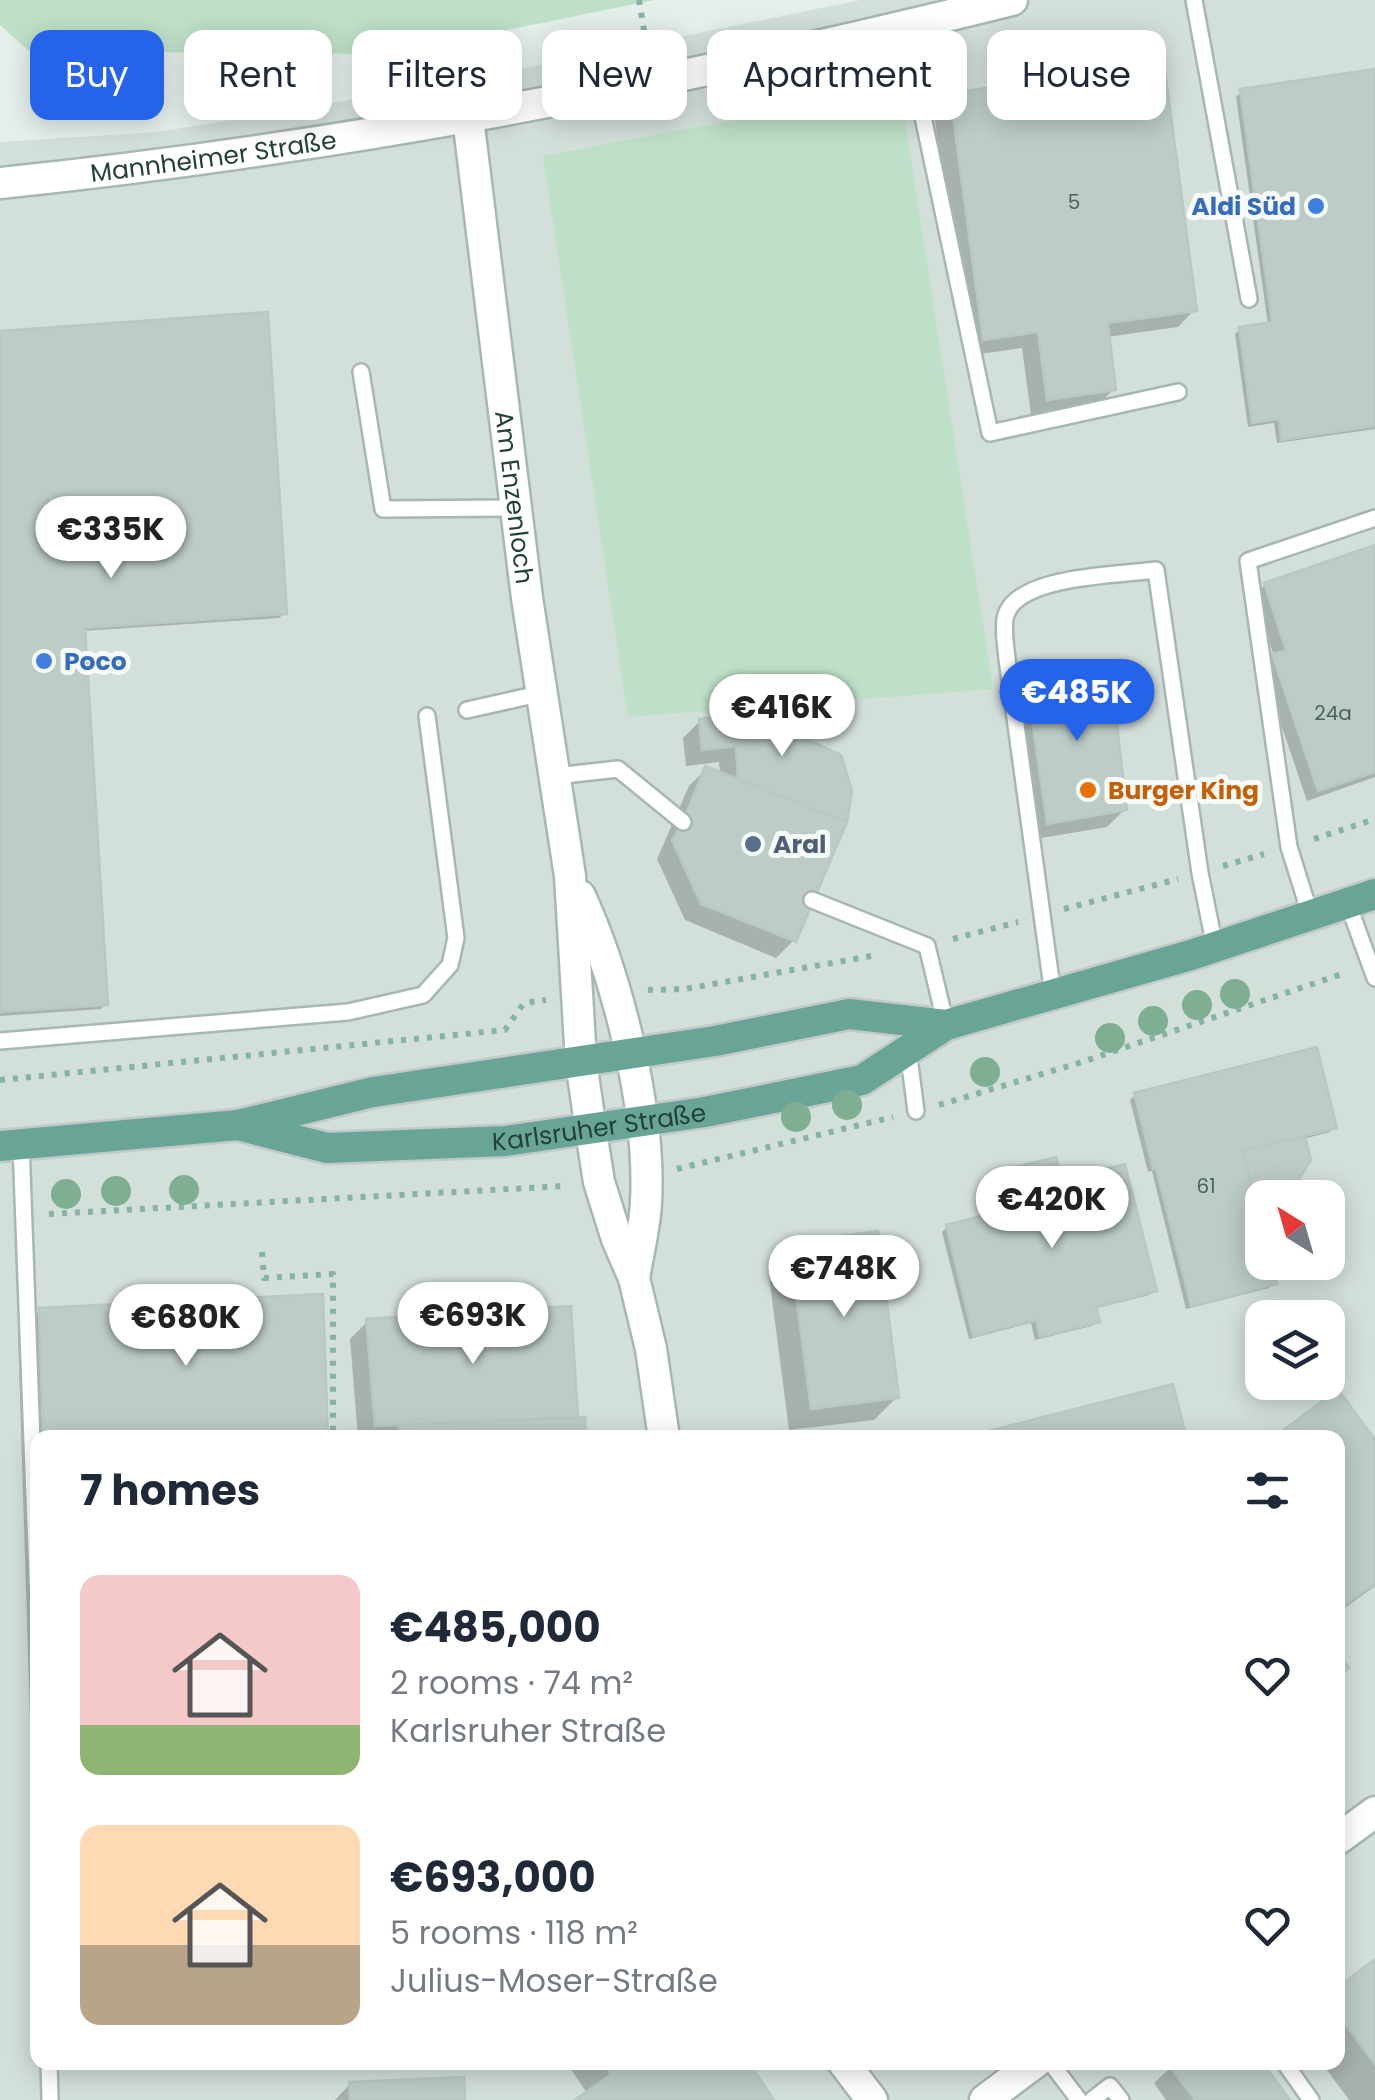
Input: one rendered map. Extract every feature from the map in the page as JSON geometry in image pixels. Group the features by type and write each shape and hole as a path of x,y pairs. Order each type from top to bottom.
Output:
{"main road":[{"name":"Karlsruher Straße","path":"238,1124 327,1148 480,1143 642,1123 862,1080 946,1025 1215,947 1362,899"},
{"name":"Karlsruher Straße","path":"11,1145 238,1124 373,1092 632,1054 850,1014 946,1025"}],"street":[{"name":"Mannheimer Straße","path":"687,76 1012,0"},
{"name":"Mannheimer Straße","path":"0,183 258,151 455,120"},
{"name":"Am Enzenloch","path":"468,120 516,508 570,876 581,1061 591,1131 600,1182 617,1239 634,1278"},
{"name":"Am Enzenloch","path":"570,876 592,924 632,1054 642,1123 646,1202 634,1278"},
{"path":"634,1278 651,1349 663,1430"},
{"path":"1345,1834 1375,1812"},
{"path":"849,2070 872,2100"},
{"path":"986,2100 1025,2070"}],"lane":[{"path":"1194,0 1249,298"},
{"path":"904,27 990,434 1178,392"},
{"path":"361,372 383,508 516,508"},
{"path":"1311,917 1289,847 1248,561 1375,518"},
{"path":"1053,994 1004,617 1018,596 1047,584 1156,570 1200,873 1215,947"},
{"path":"467,710 543,693"},
{"path":"0,1041 348,1012 423,996 450,965 456,938 428,716"},
{"path":"555,776 618,769 683,822"},
{"path":"1362,899 1375,978"},
{"path":"812,900 927,946 946,1025"},
{"path":"908,1050 916,1111"},
{"path":"11,1145 30,1468"},
{"path":"49,2070 50,2100"},
{"path":"1056,2070 1079,2100"},
{"path":"1290,2070 1311,2100"},
{"path":"1092,2100 1110,2086 1121,2100"}],"path":[{"path":"640,0 644,30"},
{"path":"613,990 684,989 927,946 1200,873 1375,819"},
{"path":"0,1080 505,1030 524,1002 578,996"},
{"path":"262,1252 264,1278 333,1274 333,1430"}],"shaded area":[{"path":"861,0 1375,0 1375,2100 0,2100 0,142 158,132 230,120 332,120 332,103 352,100 352,120 522,120 522,69 542,65 542,120 687,120 687,35 707,31 707,120 967,120 967,30 713,30"}],"green space":[{"path":"0,0 655,0 507,30 352,30 352,54 332,54 332,30 184,30 184,52 164,52 164,30 30,30 29,51 0,25"},
{"path":"735,120 905,120 993,689 628,717 543,156"}],"building":[{"name":"Aldi Süd","path":"1375,69 1375,426 1281,440 1279,419 1252,423 1239,327 1272,322 1240,89"},
{"path":"1166,79 1197,311 1108,323 1116,390 1047,400 1038,332 983,340 954,120 967,120 967,91 987,88 987,120 1166,120"},
{"name":"Poco","path":"268,312 287,614 85,628 108,1005 0,1012 0,331"},
{"path":"1375,545 1375,772 1318,791 1272,654 1286,650 1264,583"},
{"path":"1110,667 1127,810 1047,824 1026,678"},
{"path":"795,707 798,735 841,755 852,790 847,822 738,779 736,746 702,750 699,719"},
{"path":"705,766 847,822 796,942 701,904 672,840"},
{"path":"1317,1047 1337,1128 1243,1151 1250,1180 1245,1180 1245,1280 1276,1280 1277,1284 1191,1306 1134,1093"},
{"path":"1305,1136 1311,1160 1298,1180 1250,1180 1243,1151"},
{"path":"1056,1157 1062,1180 1125,1164 1157,1291 1096,1307 1100,1322 1040,1337 1036,1320 973,1336 946,1225 1013,1208 1003,1170"},
{"path":"878,1231 899,1398 811,1409 789,1243"},
{"path":"323,1294 328,1430 43,1430 39,1308"},
{"path":"571,1306 578,1418 375,1426 366,1319"},
{"path":"1173,1384 1185,1430 992,1430"},
{"path":"1345,1399 1375,1440 1375,1583 1346,1604 1345,1603 1345,1430 1284,1430 1323,1400"},
{"path":"585,1417 586,1430 399,1430 399,1425"},
{"path":"1375,1959 1375,2064 1345,2023 1345,1982"},
{"path":"608,2070 754,2070 774,2100 575,2100 611,2074"},
{"path":"1173,2070 1268,2070 1290,2100 1195,2100"},
{"path":"464,2077 465,2100 350,2100 349,2082"}],"place":[{"name":"Aldi Süd","path":"1316,206"},
{"name":"Poco","path":"44,661"},
{"name":"Burger King","path":"1088,790"},
{"name":"Aral","path":"753,844"}]}
